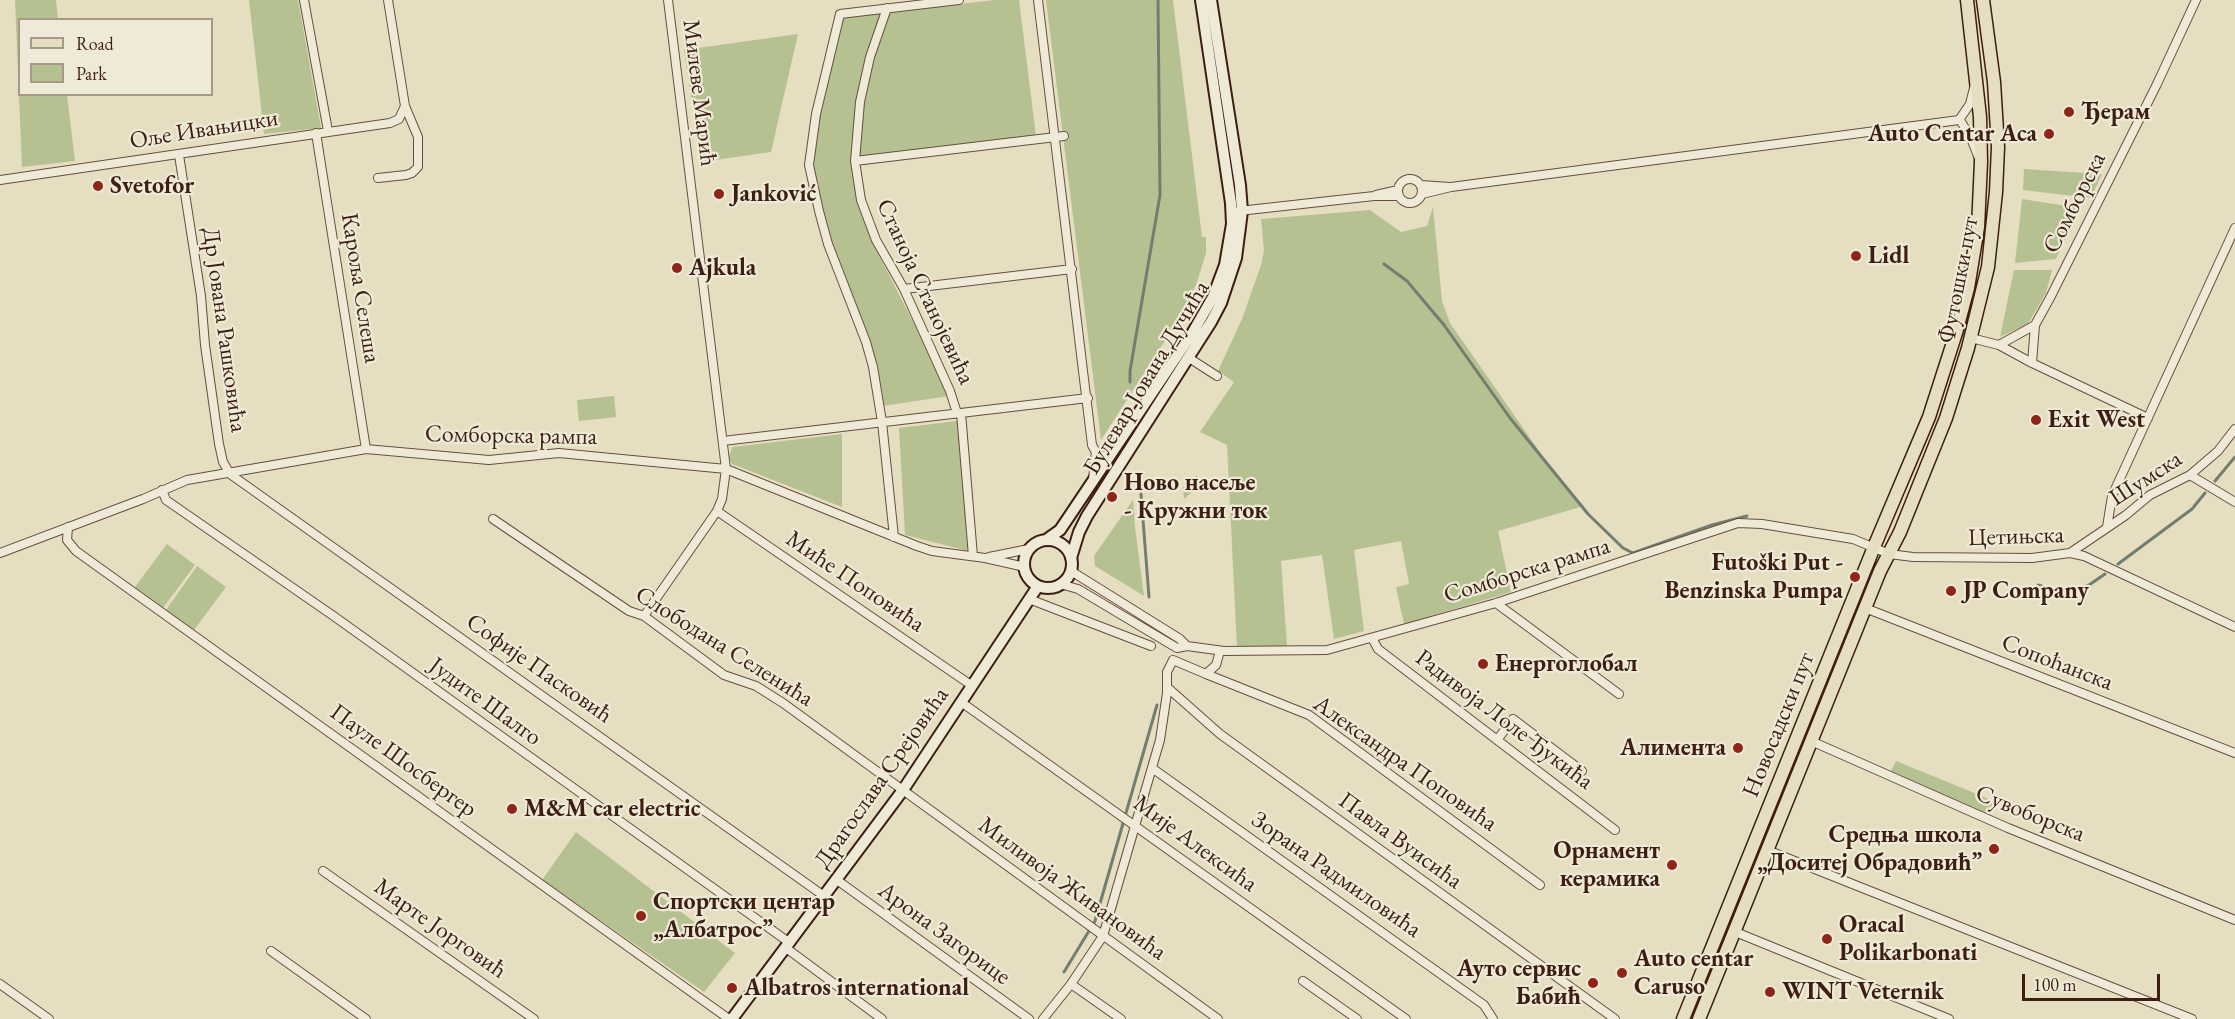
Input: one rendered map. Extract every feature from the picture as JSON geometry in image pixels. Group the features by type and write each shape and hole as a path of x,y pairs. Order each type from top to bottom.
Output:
{"main road":[{"name":"Футошки пут","path":"1874,547 1929,417 1968,288 1978,227 1981,162 1976,81 1967,0"},
{"name":"Футошки пут","path":"1889,554 1946,418 1971,338 1988,267 1998,147 1995,93 1983,0"},
{"name":"Новосадски пут","path":"1683,1019 1874,547"},
{"name":"Новосадски пут","path":"1699,1019 1733,931 1889,554"}],"street":[{"path":"304,0 328,131"},
{"path":"378,178 406,176 412,174 418,167 418,137 405,106 388,0"},
{"name":"Милеве Марић","path":"644,616 717,511 722,500 726,469 668,0"},
{"path":"894,537 876,384 866,342 828,244 809,165 816,114 840,14 959,0"},
{"path":"1038,0 1060,136 1072,270 1092,445 1098,456 1110,454"},
{"name":"Булевар Јована Дучића","path":"1071,558 1076,539 1087,516 1189,358 1221,303 1239,245 1236,211 1229,186 1201,0"},
{"name":"Булевар Јована Дучића","path":"1046,540 1060,530 1193,332 1213,297 1225,265 1240,185 1211,0"},
{"name":"Сомборска","path":"2032,363 2035,325 2052,296 2196,0"},
{"name":"Станоја Станојевића","path":"887,8 870,57 860,102 855,161 861,200 876,240 904,289 959,413 973,556"},
{"path":"1421,190 1960,120 1970,105 1976,81"},
{"name":"Оље Ивањицки","path":"0,180 390,123 399,119 405,106"},
{"path":"1960,120 1981,162"},
{"name":"Кароља Селеша","path":"316,133 366,449"},
{"path":"855,161 1060,136"},
{"name":"Др Јована Рашковића","path":"179,155 201,296 205,345 219,444 230,474"},
{"path":"1398,193 1401,183 1407,178 1415,180 1421,190"},
{"path":"1236,211 1374,196 1384,191 1398,193 1406,202 1413,202 1421,190"},
{"path":"2107,527 2112,496 2235,228"},
{"path":"904,289 1072,270"},
{"path":"1999,345 2035,325"},
{"path":"1971,338 1999,345 2148,418"},
{"path":"1189,358 1217,376"},
{"name":"Станоја Станојевића","path":"959,413 1088,398"},
{"path":"723,441 959,413"},
{"name":"Шумска","path":"2070,553 2126,515 2150,495 2190,475 2218,451 2235,429"},
{"name":"Сомборска рампа","path":"0,553 187,480 366,449 489,460 559,453 726,469 894,537 932,550 1024,567"},
{"path":"1093,482 1096,451"},
{"name":"Софије Пасковић","path":"230,474 824,896"},
{"path":"2190,475 2235,502"},
{"name":"Јудите Шалго","path":"162,490 166,500 326,611 788,946 882,1019"},
{"name":"Миће Поповића","path":"717,511 971,685"},
{"name":"Слободана Селенића","path":"493,519 629,611 644,616 724,675 756,686 903,790"},
{"name":"Сомборска рампа","path":"1060,584 1078,589 1177,648 1187,646 1220,651 1327,650 1496,603 1738,523 1762,524 1853,539 1889,554"},
{"name":"Пауле Шосбергер","path":"68,527 67,540 73,549 731,1019"},
{"path":"1046,540 1053,540 1064,546 1071,558 1071,571 1060,584 1046,588 1038,586 1027,575 1024,567 1029,549 1046,540"},
{"name":"Сомборска рампа","path":"985,558 1029,549"},
{"name":"Цетињска","path":"1889,554 1953,558 2032,558 2070,553 2100,562 2235,627"},
{"name":"Сомборска рампа","path":"1071,571 1180,639 1187,646"},
{"name":"Драгослава Срејовића","path":"731,1019 903,790 1038,586"},
{"path":"1029,599 1151,646"},
{"path":"1496,603 1618,694"},
{"name":"Сопоћанска","path":"1865,608 2235,753"},
{"name":"Радивоја Лоле Ђукића","path":"1372,638 1378,649 1615,830"},
{"path":"1206,674 1216,665 1220,651"},
{"name":"Александра Поповића","path":"1168,688 1167,672 1173,660 1309,715 1540,885"},
{"path":"1044,1019 1103,936 1127,819 1152,768 1160,740 1168,688"},
{"name":"Павла Вуисића","path":"1168,688 1220,734 1615,1019"},
{"name":"Мије Алексића","path":"961,702 1406,1019"},
{"path":"1497,740 1513,719 1582,771"},
{"name":"Сувоборска","path":"1811,741 2008,828 2235,920"},
{"name":"Зорана Радмиловића","path":"1152,768 1484,1005 1493,1019"},
{"name":"Миливоја Живановића","path":"903,790 1218,1019"},
{"path":"1767,850 2192,1019"},
{"name":"Марте Јорговић","path":"323,871 534,1019"},
{"name":"Арона Загорице","path":"837,880 1029,1019"},
{"path":"1733,931 1949,1019"},
{"path":"271,951 366,1019"},
{"path":"1303,981 1357,1019"},
{"path":"0,984 50,1019"},
{"path":"1071,984 1121,1019"}],"green space":[{"path":"15,0 56,0 58,18 18,18 18,72"},
{"path":"249,0 298,0 321,128 264,134"},
{"path":"995,0 1019,0 1036,136 859,157 864,102 874,58 890,12"},
{"path":"1046,0 1173,0 1202,237 1206,237 1206,253 1196,285 1179,319 1101,440"},
{"path":"882,13 866,56 856,101 851,158 857,202 872,242 949,396 883,406 821,209 813,168 820,116 843,17"},
{"path":"798,34 771,152 701,162 684,50"},
{"path":"19,96 67,96 75,161 22,167"},
{"path":"2024,169 2102,174 2091,198 2023,190"},
{"path":"2022,199 2080,208 2056,259 2015,263"},
{"path":"1433,207 1442,301 1450,323 1560,481 1584,506 1498,531 1511,592 1404,624 1396,587 1409,584 1401,541 1354,550 1364,631 1334,639 1322,555 1281,561 1287,646 1237,647 1227,445 1200,432 1234,382 1218,371 1242,319 1261,265 1264,250 1261,219 1370,210 1401,232 1427,226"},
{"path":"2014,270 2052,270 2046,293 2028,324 2000,337"},
{"path":"614,396 616,417 579,421 577,400"},
{"path":"957,421 969,551 905,535 899,428"},
{"path":"842,434 842,507 732,464 729,458 732,447"},
{"path":"1197,475 1199,486 1184,499 1183,487"},
{"path":"1133,500 1144,596 1095,566 1094,556"},
{"path":"167,544 195,565 163,608 135,587"},
{"path":"197,566 226,587 194,630 166,610"},
{"path":"1896,761 1989,799 1996,803 1995,810 1986,815 1890,773"},
{"name":"Спортски центар „Албатрос”","path":"576,832 735,953 704,992 542,880"}],"waterway":[{"path":"1130,382 1160,195 1158,0"},
{"path":"1384,264 1407,281 1444,325 1510,418 1588,514 1623,548 1633,553 1712,525 1747,516"},
{"path":"2215,481 2235,457"},
{"path":"2118,564 2192,509 2205,493"},
{"path":"1141,494 1149,597"},
{"path":"2038,585 2066,594 2089,585 2105,574"},
{"path":"1064,972 1095,921 1157,705"}],"place":[{"name":"Ђерам","path":"2069,112"},
{"name":"Auto Centar Aca","path":"2049,134"},
{"name":"Svetofor","path":"98,186"},
{"name":"Janković","path":"719,194"},
{"name":"Lidl","path":"1856,256"},
{"name":"Ajkula","path":"677,268"},
{"name":"Exit West","path":"2036,420"},
{"name":"Ново насеље - Кружни ток","path":"1112,497"},
{"name":"Futoški Put - Benzinska Pumpa","path":"1855,577"},
{"name":"JP Company","path":"1951,591"},
{"name":"Енергоглобал","path":"1483,664"},
{"name":"Алимента","path":"1738,748"},
{"name":"M&M car electric","path":"512,809"},
{"name":"Средња школа „Доситеј Обрадовић”","path":"1994,849"},
{"name":"Орнамент керамика","path":"1672,865"},
{"name":"Спортски центар „Албатрос”","path":"641,916"},
{"name":"Oracal Polikarbonati","path":"1827,939"},
{"name":"Auto centar Caruso","path":"1622,973"},
{"name":"Ауто сервис Бабић","path":"1593,983"},
{"name":"Albatros international","path":"732,988"},
{"name":"WINT Veternik","path":"1770,992"}]}
